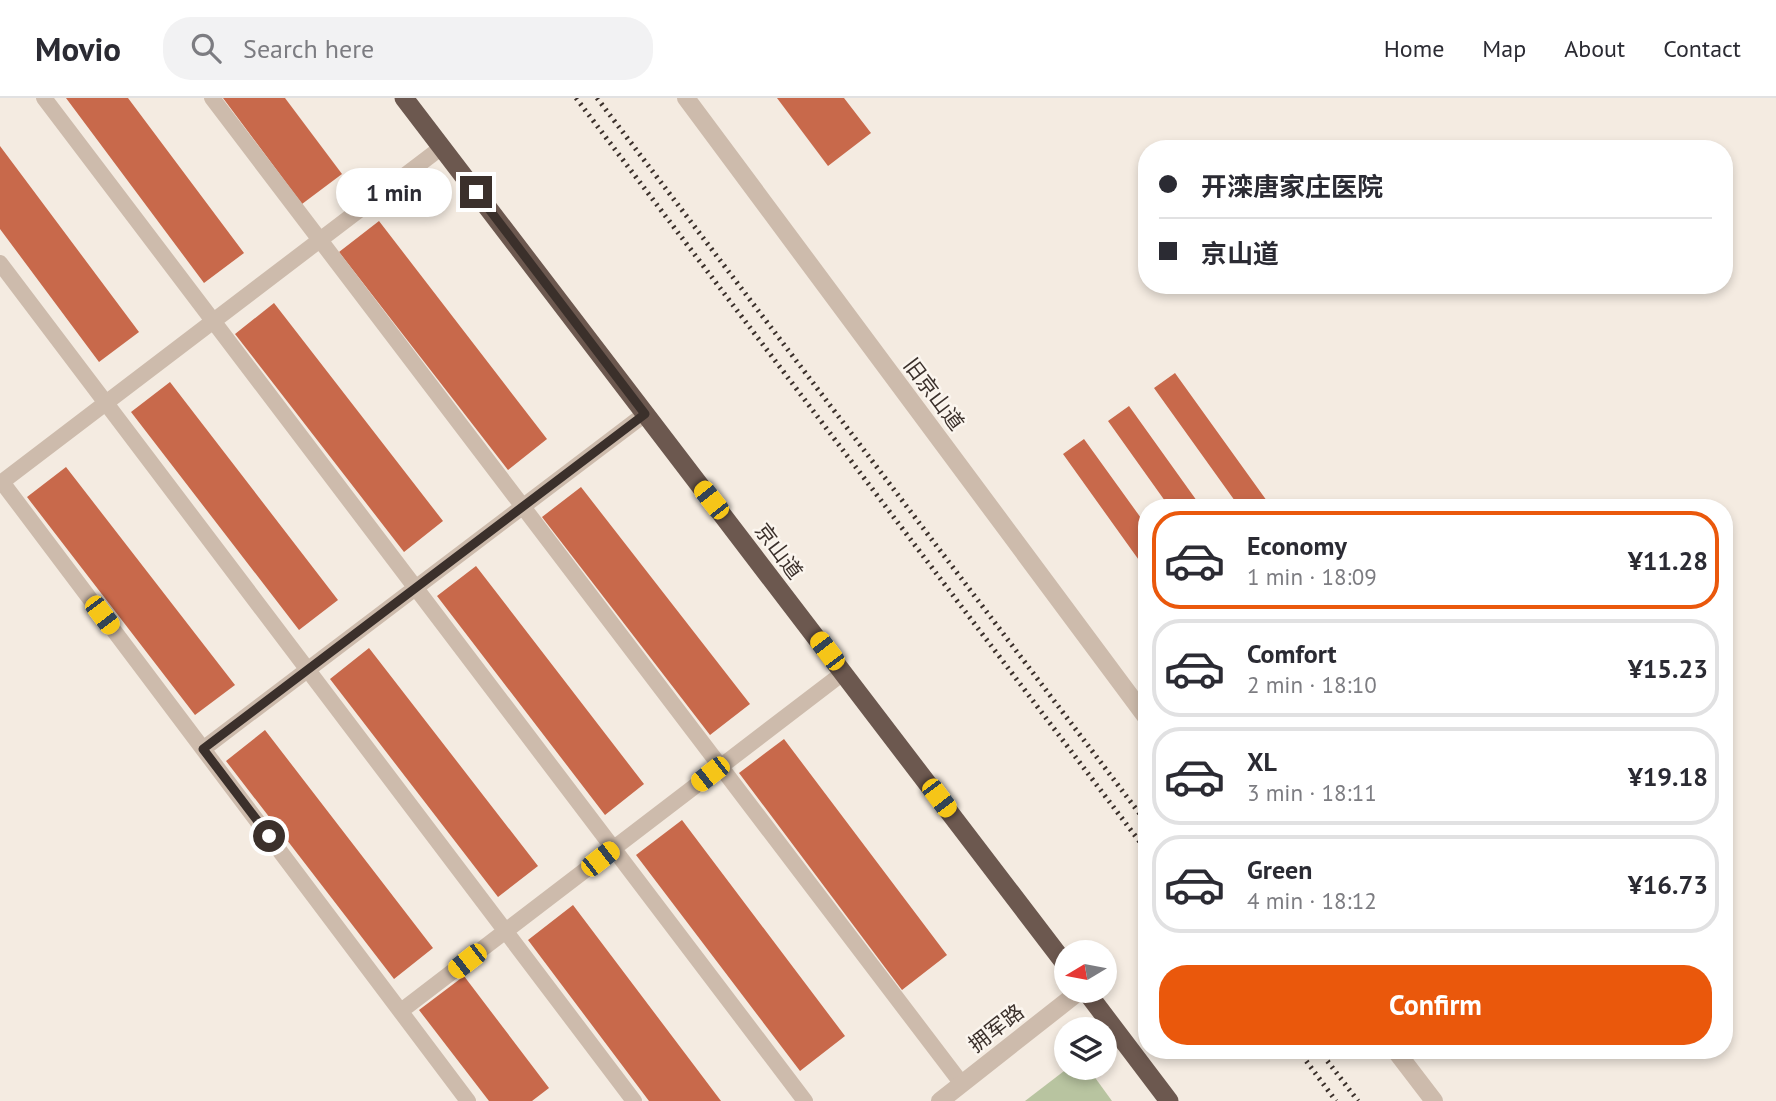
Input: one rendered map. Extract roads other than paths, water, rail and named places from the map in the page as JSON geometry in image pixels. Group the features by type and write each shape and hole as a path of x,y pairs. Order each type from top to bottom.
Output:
{"highway":[{"name":"京山道","path":"404,98 1054,949"},
{"path":"1093,1003 1169,1101"}],"street":[{"name":"旧京山道","path":"686,98 1138,706"},
{"name":"拥军路","path":"940,1101 1066,1003"},
{"path":"1402,1059 1434,1101"}],"lane":[{"path":"44,98 805,1101"},
{"path":"212,98 962,1084"},
{"path":"442,147 2,482 468,1101"},
{"path":"0,263 634,1101"},
{"path":"203,749 645,414"},
{"path":"401,1011 843,673"}],"railway":[{"path":"576,98 1138,839"},
{"path":"597,98 1138,811"},
{"path":"1305,1059 1336,1101"},
{"path":"1326,1059 1358,1101"}]}
